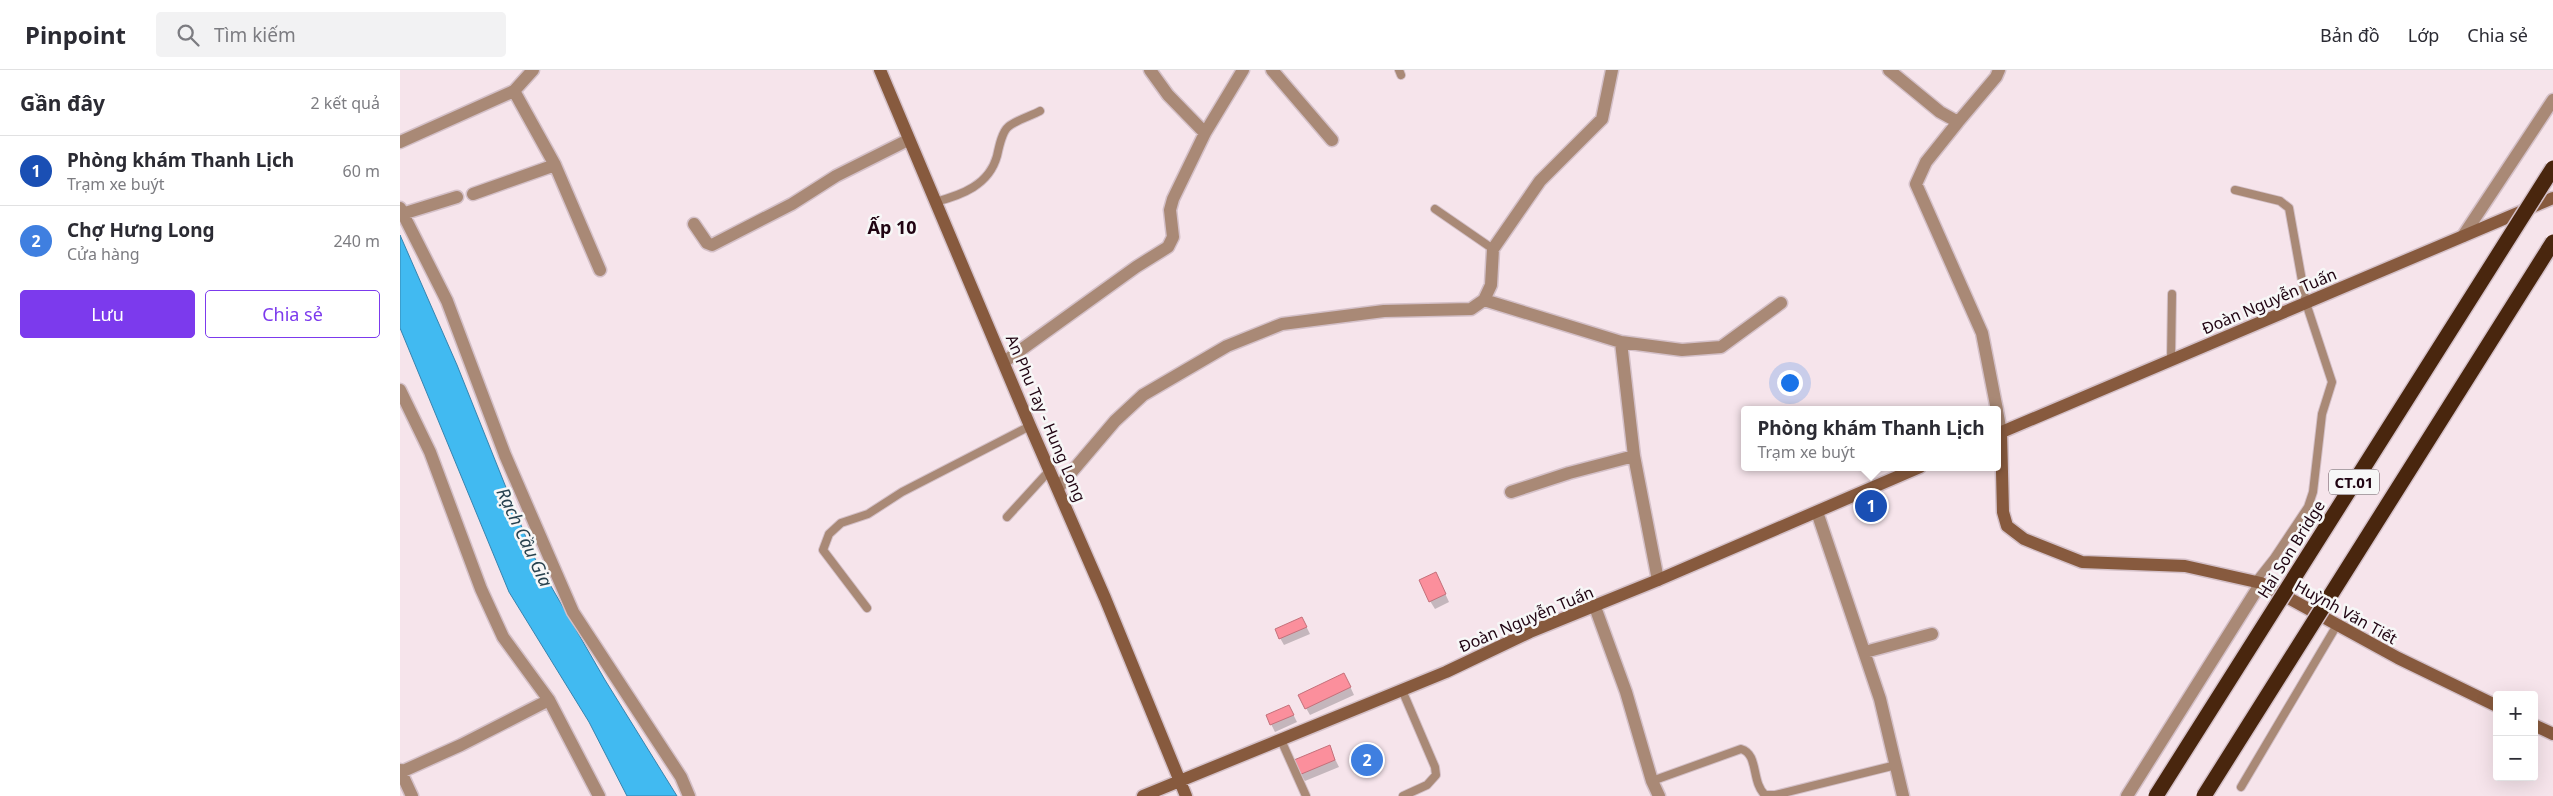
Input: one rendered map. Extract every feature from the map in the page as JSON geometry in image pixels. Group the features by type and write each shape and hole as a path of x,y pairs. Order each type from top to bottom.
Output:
{"highway":[{"name":"Hai Son Bridge","path":"2156,796 2553,168"},
{"name":"CT.01","path":"2204,796 2553,242"}],"main road":[{"name":"An Phu Tay - Hung Long","path":"880,70 908,140 1105,598 1186,796"},
{"name":"Đoàn Nguyễn Tuấn","path":"2001,432 2553,198"},
{"name":"Đoàn Nguyễn Tuấn","path":"1143,796 1178,780 1402,690 1530,632 1658,580 1911,471"},
{"name":"Huỳnh Văn Tiết","path":"2001,471 2003,512 2007,526 2015,534 2036,544 2082,562 2185,566 2258,583 2398,658 2493,704"},
{"path":"2538,727 2553,734"}],"street":[{"path":"400,142 514,91 533,70"},
{"path":"1150,70 1168,94 1206,133"},
{"path":"1004,362 1136,267 1168,247 1173,237 1171,204 1206,133 1243,70"},
{"path":"1272,70 1332,140"},
{"path":"1058,488 1115,421 1143,395 1226,346 1282,324 1384,312 1471,309 1484,300 1491,285 1493,249 1540,181 1602,119 1612,70"},
{"path":"1889,70 1940,112 1958,122"},
{"path":"1996,406 1982,333 1917,188 1918,175 1926,162 1996,77 1999,70"},
{"path":"514,91 555,165 600,270"},
{"path":"2463,236 2553,100"},
{"path":"694,224 707,243 712,245 792,204 836,176 908,140"},
{"path":"473,194 555,165"},
{"path":"457,197 401,211 447,301 505,455 573,612 681,777 689,796"},
{"path":"1484,300 1621,342 1682,350 1721,347 1781,303"},
{"path":"1621,342 1634,456 1658,580"},
{"path":"400,390 430,452 481,589 503,636 548,700 599,796"},
{"path":"1512,492 1569,473 1634,456"},
{"path":"1817,512 1865,652 1896,765 1902,796"},
{"path":"2126,796 2258,583"},
{"path":"1594,607 1626,692 1652,781 1659,796"},
{"path":"1865,652 1932,634"},
{"path":"412,796 400,771 461,745 548,700"}],"lane":[{"path":"935,202 961,195 981,182 994,167 999,146 1008,127 1040,112"},
{"path":"2235,190 2280,201 2289,208 2306,303 2332,382 2322,414 2313,492 2308,507 2258,583"},
{"path":"1435,209 1493,249"},
{"path":"2171,360 2172,294"},
{"path":"867,608 823,550 829,534 841,523 868,514 902,492 1030,426"},
{"path":"1007,517 1050,470"},
{"path":"2241,787 2337,625"},
{"path":"1402,690 1435,767 1436,775 1427,785 1403,796"},
{"path":"1281,740 1306,796"},
{"path":"1652,781 1741,749 1747,751 1753,758 1759,789 1765,795 1775,795 1896,765"}],"water":[{"name":"Rạch Cầu Gia","path":"400,235 457,365 533,555 605,680 677,796 627,796 589,722 509,592 400,328"}],"building":[{"path":"1436,572 1446,594 1429,602 1419,580"},
{"path":"1302,617 1307,627 1279,639 1275,629"},
{"path":"1344,673 1351,687 1305,709 1298,695"},
{"path":"1289,705 1294,715 1270,725 1266,715"},
{"path":"1330,745 1335,760 1299,775 1294,760"}],"place":[{"name":"Phòng khám Thanh Lịch","path":"1871,506"},
{"name":"Chợ Hưng Long","path":"1367,760"}],"district":[{"name":"Ấp 10","path":"892,227"}]}
